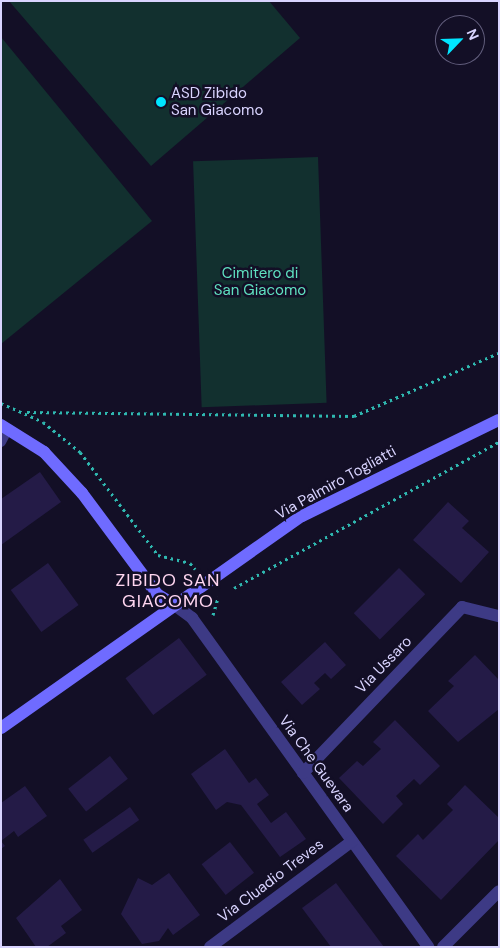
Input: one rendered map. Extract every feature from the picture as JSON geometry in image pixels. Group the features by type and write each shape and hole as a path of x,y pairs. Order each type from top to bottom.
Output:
{"street":[{"name":"Via Palmiro Togliatti","path":"1,728 173,604 302,516 499,420"},
{"path":"5,427 44,452 82,493 157,594 173,604"},
{"name":"Via Che Guevara","path":"173,604 192,618 428,947"},
{"name":"Via Ussaro","path":"303,773 462,607 499,616"},
{"name":"Via Cluadio Treves","path":"210,947 352,841"},
{"path":"443,947 499,891"}],"lane":[{"path":"1,442 5,427"}],"path":[{"path":"26,412 354,416 499,354"},
{"path":"1,403 26,412 80,452 158,555 190,563 219,596 499,442"}],"green space":[{"name":"ASD Zibido San Giacomo","path":"9,1 269,1 300,38 151,166"},
{"path":"1,37 152,221 1,344"},
{"name":"Cimitero di San Giacomo","path":"318,157 327,403 202,407 193,161"}],"building":[{"path":"40,472 61,502 1,545 1,499"},
{"path":"448,502 469,521 462,528 489,552 461,583 413,540"},
{"path":"48,563 79,605 41,632 11,590"},
{"path":"399,568 425,594 380,639 354,613"},
{"path":"179,638 207,675 153,715 125,678"},
{"path":"325,642 346,665 331,679 325,673 314,683 320,689 302,705 281,682"},
{"path":"475,655 499,680 499,709 458,742 428,711 454,686 448,681"},
{"path":"395,720 440,766 420,785 414,779 396,796 403,804 383,824 339,778 357,761 363,766 381,749 373,742"},
{"path":"225,749 249,783 256,778 269,795 257,804 271,823 286,812 306,839 280,857 241,805 227,802 216,810 191,774"},
{"path":"110,756 128,779 86,811 68,789"},
{"path":"465,785 499,818 499,840 441,900 396,856 418,834 423,840 453,810 447,804"},
{"path":"25,786 47,816 18,837 14,831 1,841 1,803"},
{"path":"130,807 139,820 92,853 83,840"},
{"path":"1,841 5,846 1,849"},
{"path":"230,842 254,873 226,895 202,864"},
{"path":"169,873 200,915 173,935 168,928 159,941 142,944 121,914 138,878 152,885"},
{"path":"60,879 82,910 61,926 66,933 47,947 36,947 16,918"},
{"path":"336,883 384,947 331,947 302,908"}],"place":[{"name":"ASD Zibido San Giacomo","path":"161,102"}],"district":[{"name":"ZIBIDO SAN GIACOMO","path":"168,591"}]}
